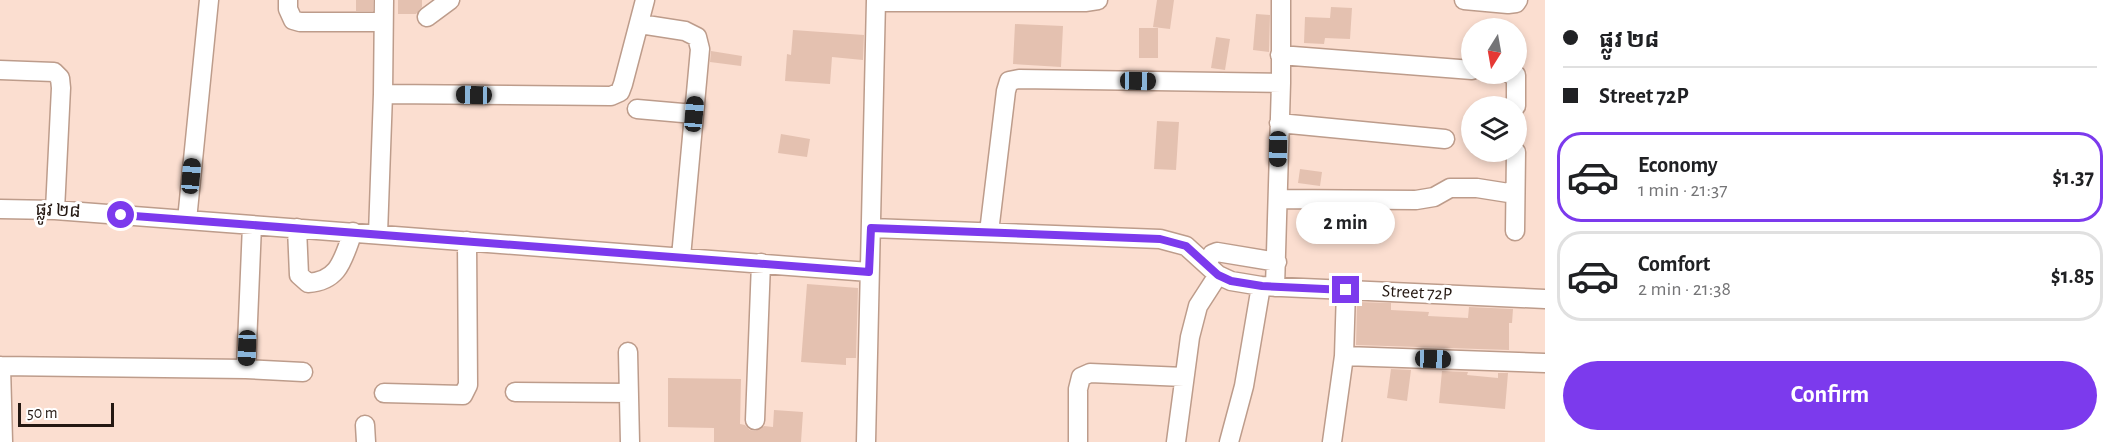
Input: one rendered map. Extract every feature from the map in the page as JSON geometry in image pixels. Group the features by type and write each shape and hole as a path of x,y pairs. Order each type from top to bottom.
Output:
{"street":[{"path":"187,220 209,0"},
{"path":"288,0 288,9 293,20 300,22 383,22"},
{"path":"378,234 384,0"},
{"path":"427,17 450,0"},
{"path":"383,93 611,96 620,92 645,0"},
{"path":"867,442 876,1 1084,2 1098,0"},
{"path":"1229,442 1276,262 1281,0"},
{"path":"1464,0 1508,4 1516,3 1518,0"},
{"path":"640,24 685,31 697,37 700,49 681,257"},
{"path":"1280,55 1461,68"},
{"path":"0,70 54,72 60,78 55,210"},
{"path":"989,232 1005,91 1009,81 1019,79 1281,83"},
{"path":"637,109 694,114"},
{"path":"1279,123 1444,139"},
{"path":"1515,231 1516,162"},
{"path":"1278,199 1416,200 1434,197 1450,188 1477,188 1515,194"},
{"name":"ផ្លូវ ២៨","path":"0,209 55,210 869,272"},
{"path":"246,369 252,225"},
{"path":"297,228 299,275 308,283 322,282 338,268 353,232"},
{"name":"Street 72P","path":"871,228 1160,239 1186,246 1213,270 1231,281 1268,286 1545,299"},
{"path":"384,393 463,395 465,392 468,385 467,241"},
{"path":"1176,442 1190,337 1198,306 1213,270 1212,254 1217,252 1276,262"},
{"path":"754,420 761,263"},
{"path":"1332,442 1344,357 1346,290"},
{"path":"628,352 630,442"},
{"path":"1344,357 1545,363"},
{"path":"3,442 0,366 246,369 303,372"},
{"path":"1078,442 1078,389 1081,377 1090,373 1184,377"},
{"path":"514,392 629,393"}],"building":[{"path":"356,0 373,0 373,11 356,11"},
{"path":"398,0 422,0 422,7 416,14 398,14"},
{"path":"1157,0 1174,0 1170,29 1153,27"},
{"path":"1331,7 1352,8 1350,39 1325,38 1324,44 1304,43 1305,17 1330,18"},
{"path":"1256,14 1270,15 1269,52 1253,50"},
{"path":"1015,24 1063,26 1061,67 1013,64"},
{"path":"1139,28 1158,28 1158,58 1139,58"},
{"path":"793,30 864,35 863,60 832,57 830,84 785,81 787,54 791,55"},
{"path":"1216,37 1230,39 1225,70 1211,68"},
{"path":"711,51 742,56 741,66 710,62"},
{"path":"1157,121 1179,122 1176,170 1154,169"},
{"path":"781,134 810,139 807,157 778,153"},
{"path":"1300,169 1322,172 1320,186 1298,183"},
{"path":"807,284 858,288 856,358 846,358 846,365 801,362"},
{"path":"1357,302 1391,303 1391,310 1429,312 1428,316 1468,318 1469,307 1513,309 1512,323 1509,323 1509,350 1356,345"},
{"path":"1391,369 1411,370 1407,401 1387,398"},
{"path":"1442,371 1468,372 1467,375 1498,378 1498,373 1508,373 1505,409 1439,403"},
{"path":"668,378 741,379 740,424 755,431 764,426 773,427 774,410 803,412 801,442 714,442 714,428 668,427"}],"route":[{"path":"121,215 869,272 871,228 1160,239 1186,246 1218,275 1231,281 1262,286 1346,290"}]}
